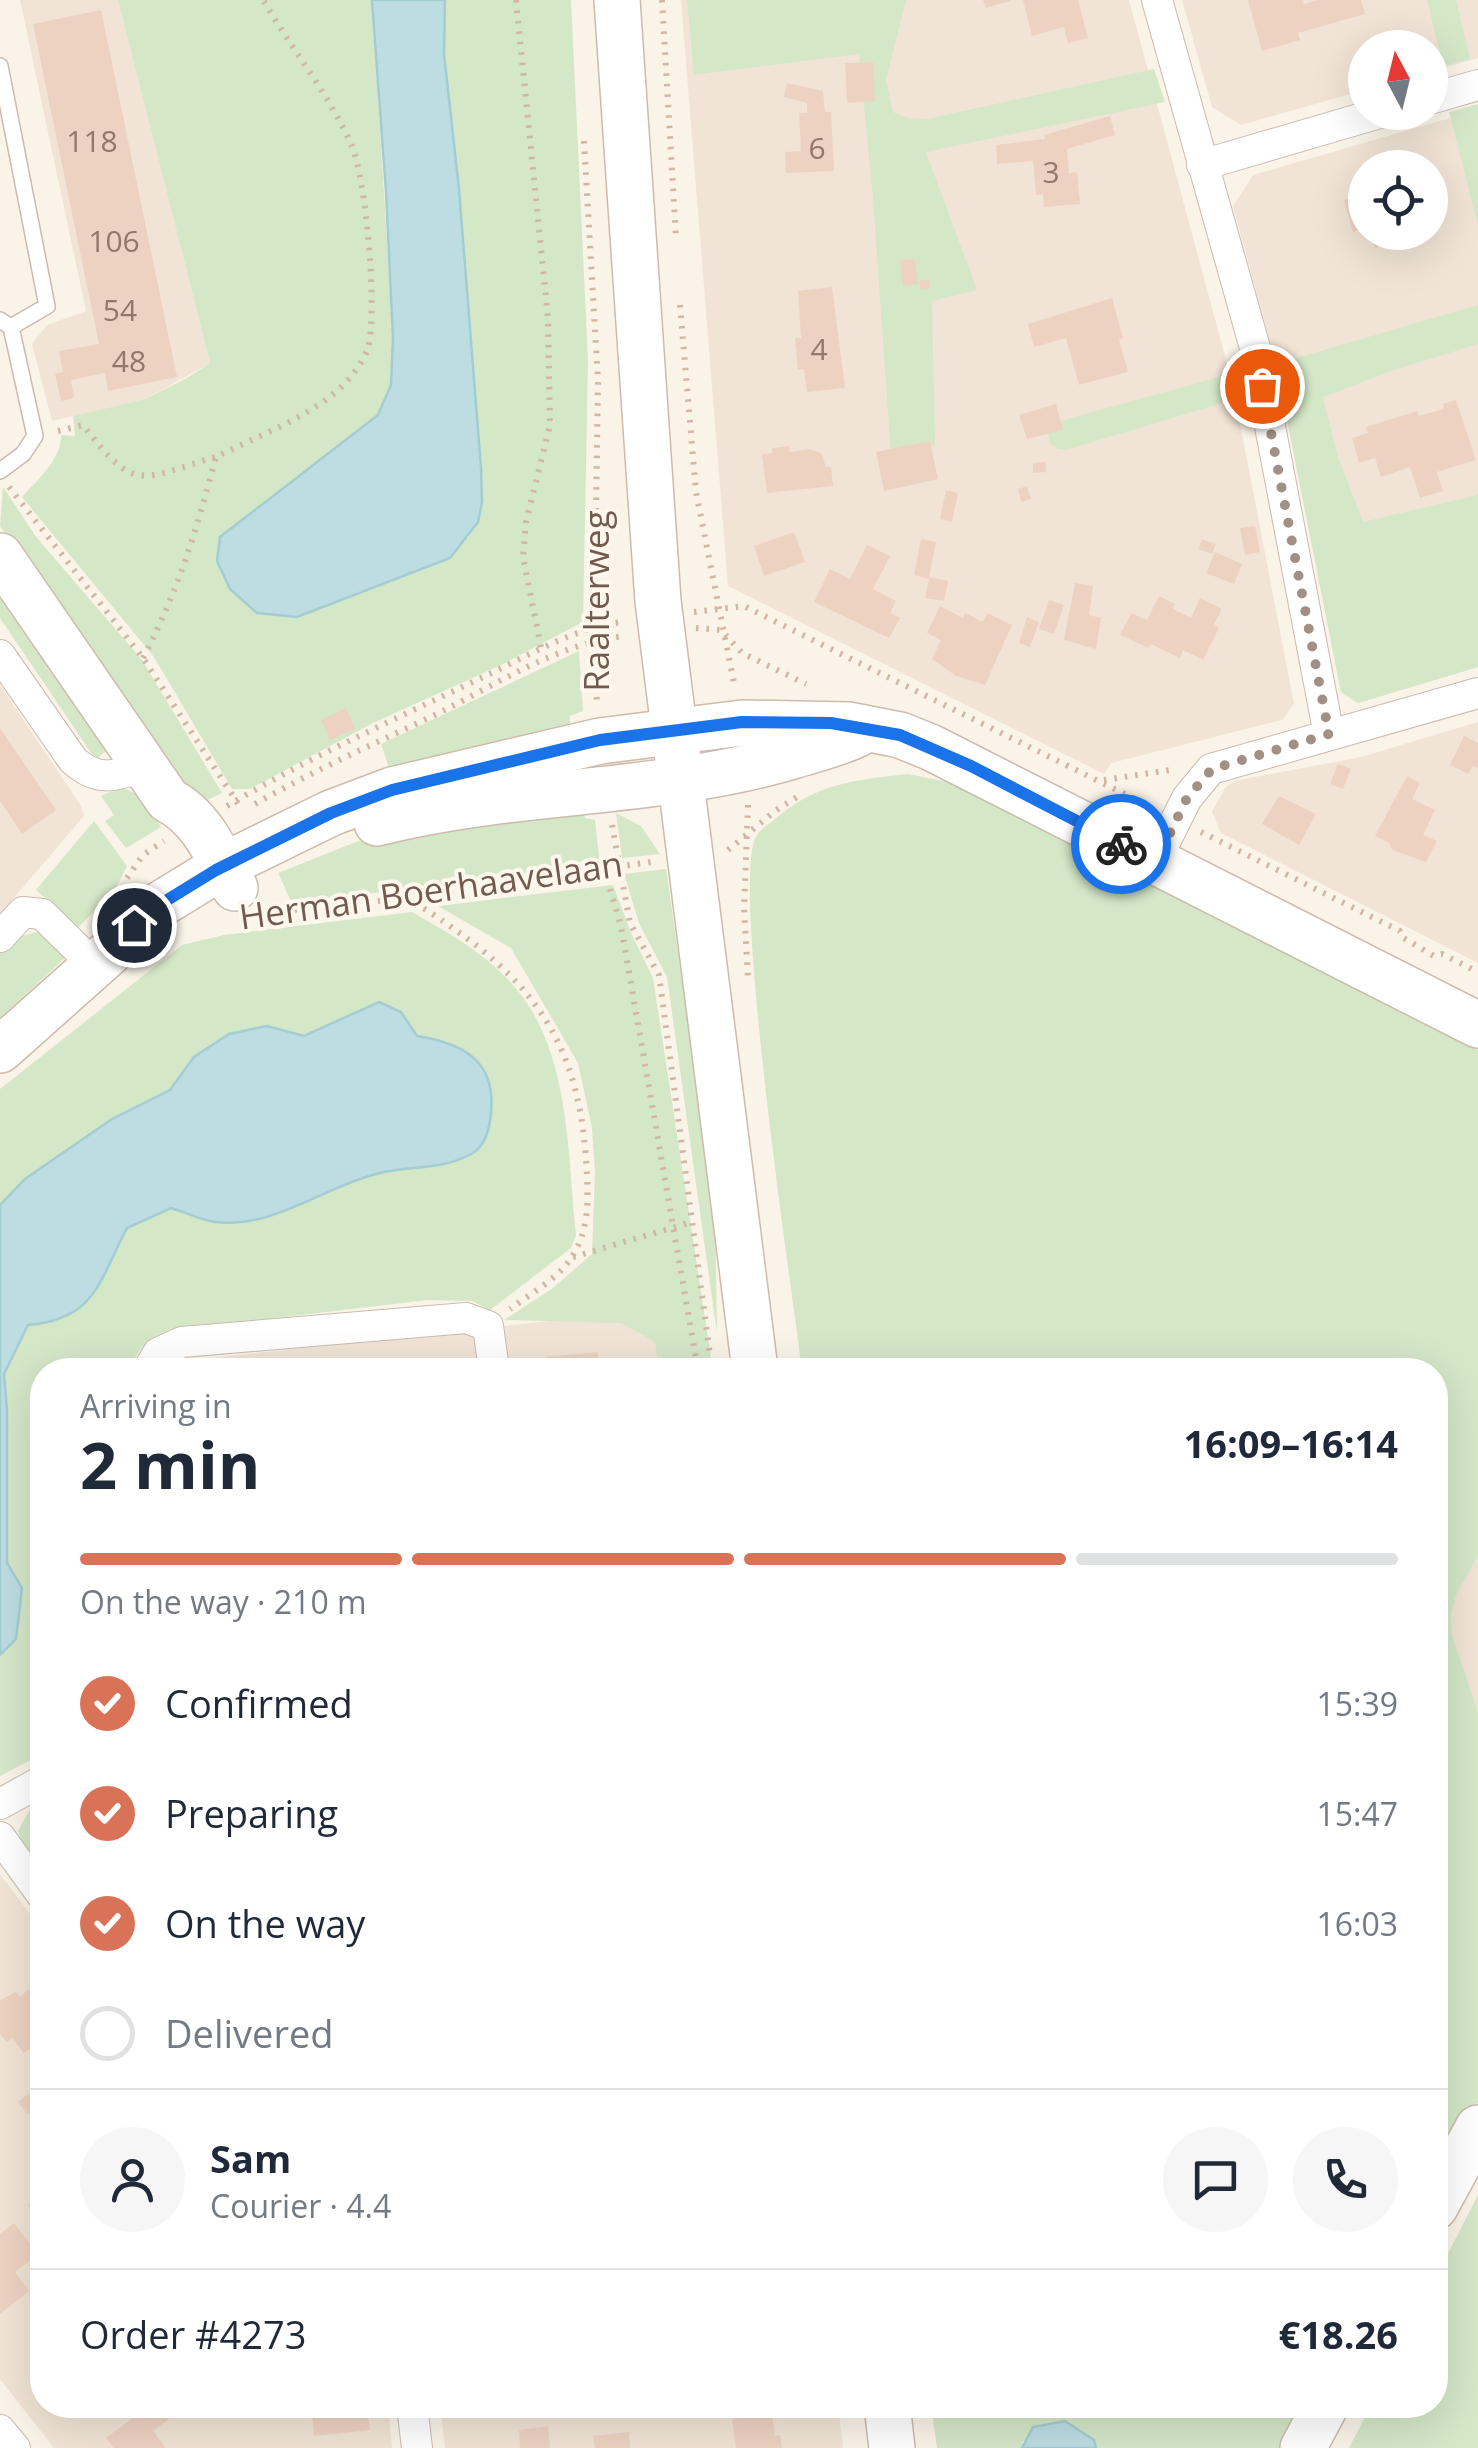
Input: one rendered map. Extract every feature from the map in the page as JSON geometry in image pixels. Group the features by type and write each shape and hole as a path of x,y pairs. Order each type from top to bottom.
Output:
{"street":[{"name":"Raalterweg","path":"617,0 663,632 753,1358"},
{"path":"1157,0 1254,348 1329,734"},
{"path":"1448,94 1478,85"},
{"path":"1202,165 1348,122"},
{"path":"0,556 157,783 174,834 224,889"},
{"path":"0,654 72,760 87,773 157,783"},
{"path":"1156,862 1187,798 1212,769 1478,693"},
{"name":"Herman Boerhaavelaan","path":"224,889 331,813 392,790 600,740 762,722 831,723 900,735 930,746 1478,1025"},
{"name":"Herman Boerhaavelaan","path":"0,1050 102,958 224,889 355,829 408,815 680,782 745,770 867,730"},
{"path":"0,936 23,912 42,914 102,958"},
{"path":"155,1358 182,1342 466,1318 488,1326 492,1358"},
{"path":"0,1804 30,1788"},
{"path":"0,1836 30,1878"},
{"path":"1448,2183 1478,2128"},
{"path":"414,2418 417,2448"},
{"path":"889,2418 892,2448"},
{"path":"1303,2448 1319,2418"},
{"path":"0,2430 14,2448"}],"lane":[{"path":"0,66 47,306 6,323 35,436 23,454 0,473"}],"path":[{"path":"35,436 83,425 103,452 128,475 142,477 216,456 295,418 347,382 362,362 369,345 371,285 361,169 349,140 262,0"},
{"path":"516,0 548,318 550,425 526,522 524,557 543,661"},
{"name":"Raalterweg","path":"584,134 598,381 594,640 600,740"},
{"path":"143,658 171,604 190,553 216,456"},
{"path":"0,473 143,658 242,810"},
{"path":"663,632 709,627 721,630 742,653 810,686"},
{"path":"1100,780 1184,768 1212,769"},
{"path":"606,788 630,923 659,975 710,1358"},
{"name":"Herman Boerhaavelaan","path":"224,889 405,896 689,858 731,850 774,811 809,790"},
{"path":"607,879 621,926 696,1358"},
{"path":"405,896 466,935 537,1004 556,1034 573,1078 586,1149 585,1229 572,1258 554,1277 488,1326"},
{"path":"572,1258 692,1222"}],"shaded area":[{"path":"20,0 118,0 210,363 145,399 52,421 32,344 47,325 86,311"},
{"path":"681,0 1129,0 1232,382 1294,704 1282,720 1111,763 1104,774 728,586"},
{"path":"1182,0 1478,0 1478,58 1448,67 1448,30 1348,30 1348,95 1241,125 1212,107"},
{"path":"1478,110 1478,667 1358,703 1341,692 1276,365 1233,206 1253,175 1409,130 1448,130 1448,119"},
{"path":"0,685 84,816 0,914"},
{"path":"1478,722 1478,963 1221,833 1212,812 1225,788 1234,781 1361,757"},
{"path":"651,1310 660,1358 211,1358"},
{"path":"1478,1556 1478,1711 1452,1634 1451,1615 1457,1593"},
{"path":"0,1874 30,1914 30,2417 0,2379"},
{"path":"31,2418 389,2418 392,2448 54,2448"},
{"path":"442,2418 840,2418 843,2448 445,2448"}],"green space":[{"path":"118,0 372,0 393,338 391,385 378,415 220,537 468,538 479,513 481,468 444,54 445,0 571,0 588,361 583,622 501,665 373,723 250,789 232,789 154,657 22,497 53,461 61,435 75,436 73,416 145,399 210,363"},
{"path":"687,0 906,0 886,80 893,112 908,118 927,119 1154,69 1165,102 926,152 977,290 932,301 935,446 891,454 859,54 694,75"},
{"path":"1427,0 1456,0 1470,59 1448,65 1448,30 1434,30"},
{"path":"1478,104 1478,225 1449,112"},
{"path":"1478,305 1478,344 1323,397 1338,457 1363,522 1478,495 1478,667 1358,703 1341,692 1276,364"},
{"path":"1226,375 1232,400 1066,450 1050,443 1046,425"},
{"path":"3,487 37,538 142,660 222,793 197,805 175,785 0,526"},
{"path":"0,585 109,748 96,760 0,618"},
{"path":"579,651 583,711 570,716 570,727 391,774 381,744"},
{"path":"908,774 952,783 1478,1050 1478,1556 1457,1593 1451,1615 1452,1634 1478,1711 1478,2102 1448,2156 1448,1358 800,1358 757,1002 751,866 759,833 805,798 853,781"},
{"path":"119,788 139,797 161,827 126,848 105,821 114,815 101,796"},
{"path":"583,808 585,818 595,820 600,865 292,903 278,873 406,827"},
{"path":"616,813 641,826 660,854 622,858"},
{"path":"94,821 127,866 117,886 78,928 36,890"},
{"path":"666,869 715,1209 717,1333 667,977 639,923 624,874"},
{"path":"613,885 653,978 711,1358 657,1358 655,1342 621,1323 504,1320 553,1288 592,1254 592,1128 578,1063 511,948 438,906"},
{"path":"412,912 490,962 531,1010 556,1070 576,1235 571,1248 490,1310 472,1301 428,1300 173,1330 152,1340 136,1358 30,1358 30,1760 0,1776 0,1089 182,945 224,935"},
{"path":"37,932 52,938 67,956 0,1018 0,951 9,940"},
{"path":"30,1809 30,1862 18,1831"},
{"path":"1478,2195 1478,2448 1349,2448 1364,2418 1448,2418 1448,2254"},
{"path":"933,2418 1303,2418 1287,2448 1096,2448 1094,2440 1023,2441 1022,2448 937,2448"}],"water":[{"path":"372,0 445,0 444,54 459,189 482,502 478,522 450,558 297,617 257,613 230,589 217,561 220,537 378,415 391,385 393,338 386,192"},
{"path":"379,1002 401,1012 417,1036 452,1045 476,1060 485,1072 492,1102 483,1143 461,1159 376,1174 257,1219 215,1222 171,1208 127,1228 101,1280 82,1306 51,1321 28,1325 4,1374 7,1563 22,1588 16,1639 0,1655 0,1205 25,1179 112,1119 170,1090 194,1057 229,1034 267,1026 304,1036"},
{"path":"1065,2421 1094,2440 1096,2448 1022,2448 1033,2427"}],"building":[{"path":"983,0 1010,0 1010,1 986,8"},
{"path":"1023,0 1078,0 1088,38 1068,43 1064,27 1032,36"},
{"path":"1248,0 1303,0 1304,4 1318,0 1361,0 1365,14 1298,33 1300,40 1262,51"},
{"path":"101,10 177,377 108,391 105,373 71,380 74,398 61,401 55,374 63,372 59,351 99,344 33,24"},
{"path":"873,62 875,101 847,103 845,63"},
{"path":"787,83 823,91 825,112 831,112 834,171 786,173 785,152 801,151 799,113 807,113 807,103 784,97"},
{"path":"1110,116 1115,135 1067,149 1069,173 1077,172 1080,204 1044,207 1043,194 1036,195 1033,161 997,164 996,145 1045,139 1044,135"},
{"path":"915,259 918,284 903,286 900,260"},
{"path":"930,279 930,289 921,290 919,281"},
{"path":"832,287 845,388 807,392 804,369 798,370 795,338 801,338 798,291"},
{"path":"1112,298 1128,372 1079,385 1066,338 1034,347 1028,324"},
{"path":"1456,400 1476,460 1437,472 1443,491 1420,498 1410,467 1381,477 1375,458 1359,463 1352,438 1368,433 1366,427 1417,411 1419,416 1444,409 1443,404"},
{"path":"1056,404 1063,430 1027,439 1019,415"},
{"path":"930,441 938,479 884,491 876,452"},
{"path":"789,446 790,452 809,449 821,453 826,467 831,467 833,486 767,493 762,454"},
{"path":"1046,462 1046,472 1033,473 1033,463"},
{"path":"1027,486 1031,499 1021,502 1018,489"},
{"path":"946,490 958,493 952,522 940,519"},
{"path":"1255,526 1260,552 1245,555 1240,528"},
{"path":"794,532 805,562 764,576 754,546"},
{"path":"921,539 936,542 929,577 948,581 944,601 925,598 929,579 914,575"},
{"path":"1202,539 1216,544 1212,554 1198,549"},
{"path":"867,545 890,556 873,589 896,601 890,613 900,618 889,638 814,602 830,569 850,579"},
{"path":"1215,552 1242,564 1234,584 1206,573"},
{"path":"1075,583 1093,586 1089,615 1101,618 1096,649 1064,640"},
{"path":"1159,596 1191,618 1200,598 1222,609 1214,624 1219,628 1203,660 1183,650 1180,658 1120,635 1131,613 1147,620"},
{"path":"1049,600 1064,605 1054,634 1039,629"},
{"path":"940,606 963,618 965,613 983,622 987,613 1012,625 985,685 956,676 932,659 941,640 927,633"},
{"path":"1027,617 1039,622 1030,647 1019,643"},
{"path":"346,708 355,729 330,740 321,720"},
{"path":"0,728 56,810 22,834 0,801"},
{"path":"1464,736 1478,743 1478,768 1473,766 1468,774 1450,765"},
{"path":"1338,764 1351,769 1343,789 1330,784"},
{"path":"1407,776 1420,783 1412,799 1435,810 1423,835 1437,841 1426,862 1392,850 1389,843 1375,836"},
{"path":"1279,796 1316,814 1299,845 1262,824"},
{"path":"598,1352 598,1358 546,1358"},
{"path":"29,1989 30,2048 24,2053 12,2038 7,2042 0,2034 0,2000 16,1992 20,1997"},
{"path":"30,2092 30,2113 28,2115 18,2102"},
{"path":"14,2223 30,2244 30,2260 15,2272 29,2291 0,2314 0,2234"},
{"path":"133,2418 169,2419 153,2431 166,2448 114,2448 106,2438"},
{"path":"312,2418 369,2418 370,2430 314,2436"},
{"path":"773,2418 775,2436 780,2435 782,2448 736,2448 732,2419"},
{"path":"548,2426 550,2448 520,2448 519,2430"},
{"path":"629,2432 630,2448 595,2448 593,2436"}],"way so far":[{"path":"1121,844 1156,862 1187,798 1212,769 1329,734 1262,386"}],"route":[{"path":"134,925 146,913 216,870 331,813 392,790 600,740 742,722 831,723 900,735 971,766 1121,844"}]}
